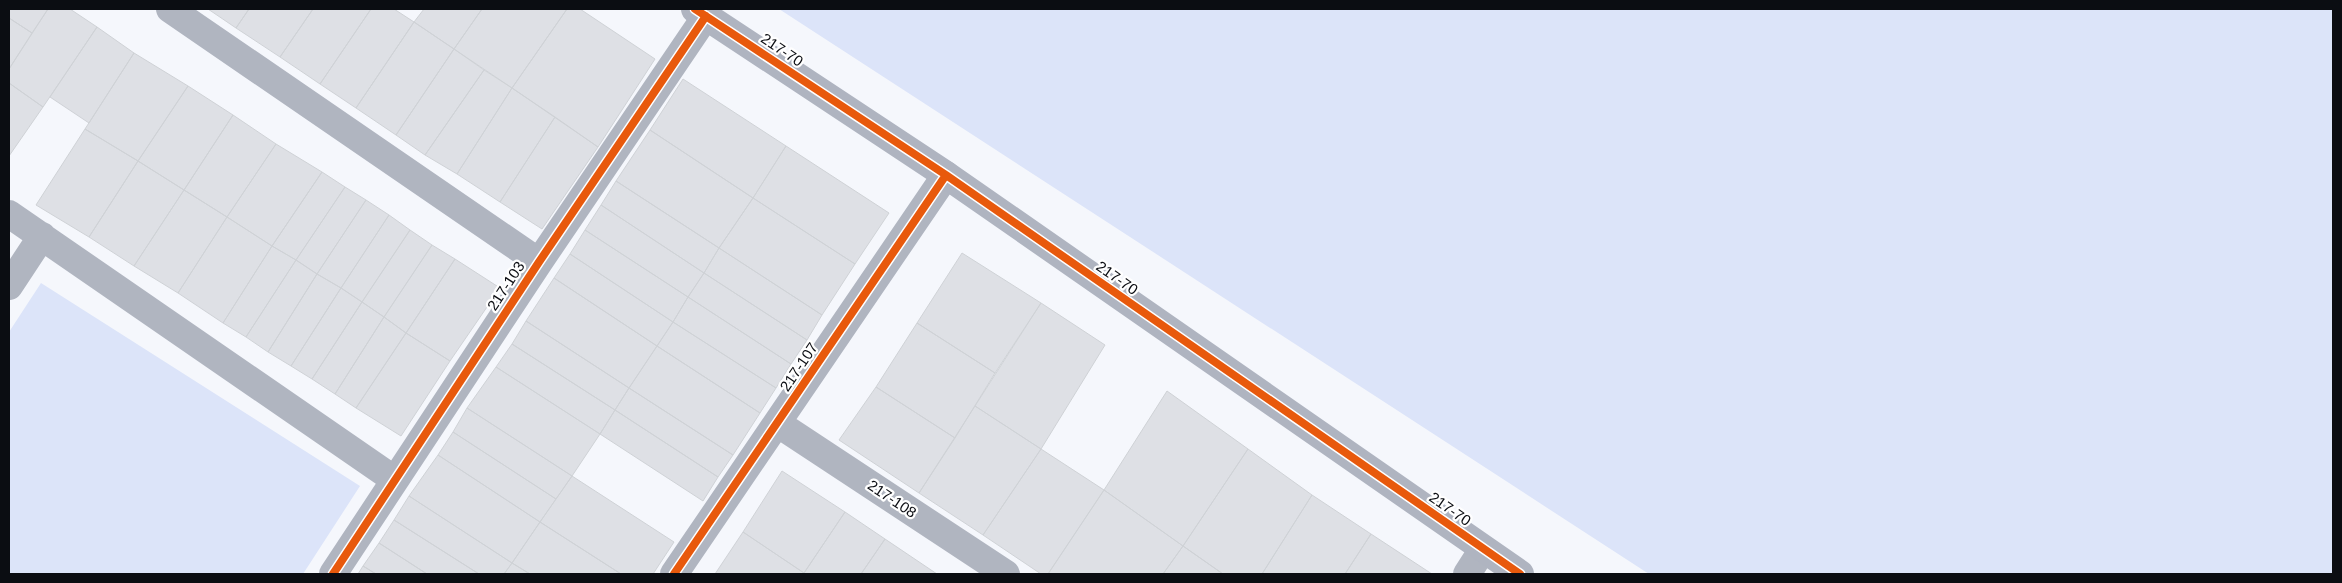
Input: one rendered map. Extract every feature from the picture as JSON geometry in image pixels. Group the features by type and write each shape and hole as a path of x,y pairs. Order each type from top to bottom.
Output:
{"street":[{"path":"170,9 539,262"},
{"name":"217-103","path":"333,574 701,12"},
{"name":"217-70","path":"701,12 946,175 1520,574"},
{"name":"217-107","path":"674,574 946,175"},
{"path":"9,214 395,480"},
{"path":"9,286 42,236"},
{"name":"217-108","path":"778,423 1006,574"},
{"path":"1466,574 1484,549"}],"shaded area":[{"path":"779,9 2333,9 2333,574 1649,574"},
{"path":"41,283 360,486 303,574 9,574 9,332"}],"building":[{"path":"9,9 48,9 32,33 9,18"},
{"path":"48,9 70,9 97,27 43,107 9,83 9,69"},
{"path":"208,9 249,9 236,28"},
{"path":"249,9 313,9 280,57 236,28"},
{"path":"313,9 371,9 320,84 280,57"},
{"path":"371,9 394,9 414,22 356,108 320,84"},
{"path":"424,9 482,9 454,49 414,22"},
{"path":"482,9 567,9 512,88 454,49"},
{"path":"567,9 580,9 655,59 598,147 512,88"},
{"path":"9,18 32,33 9,69"},
{"path":"414,22 454,49 396,135 356,108"},
{"path":"97,27 134,53 89,123 50,97"},
{"path":"454,49 484,70 425,155 396,135"},
{"path":"134,53 188,86 138,161 85,129"},
{"path":"484,70 512,88 457,174 425,155"},
{"path":"683,79 786,146 753,198 650,130"},
{"path":"9,83 43,107 9,156"},
{"path":"188,86 233,115 184,190 138,161"},
{"path":"512,88 555,117 500,202 457,174"},
{"path":"233,115 276,144 227,217 184,190"},
{"path":"555,117 598,147 542,229 500,202"},
{"path":"85,129 138,161 89,237 36,205"},
{"path":"650,130 753,198 719,248 616,181"},
{"path":"276,144 322,172 272,246 227,217"},
{"path":"786,146 889,213 855,264 753,198"},
{"path":"138,161 184,190 134,266 89,237"},
{"path":"322,172 345,187 296,260 272,246"},
{"path":"616,181 719,248 704,273 601,205"},
{"path":"345,187 366,200 317,274 296,260"},
{"path":"184,190 227,217 178,293 134,266"},
{"path":"753,198 855,264 822,315 719,248"},
{"path":"366,200 389,215 341,288 317,274"},
{"path":"601,205 704,273 688,297 585,230"},
{"path":"389,215 410,230 362,302 341,288"},
{"path":"227,217 272,246 223,323 178,293"},
{"path":"410,230 432,245 384,317 362,302"},
{"path":"585,230 688,297 673,322 570,254"},
{"path":"432,245 455,259 406,333 384,317"},
{"path":"272,246 296,260 246,337 223,323"},
{"path":"719,248 822,315 807,340 704,273"},
{"path":"962,253 1041,303 995,373 917,323"},
{"path":"570,254 673,322 657,346 554,278"},
{"path":"455,259 500,288 450,361 406,333"},
{"path":"296,260 317,274 268,352 246,337"},
{"path":"704,273 807,340 791,364 688,297"},
{"path":"317,274 341,288 291,366 268,352"},
{"path":"554,278 657,346 629,388 526,321"},
{"path":"341,288 362,302 312,379 291,366"},
{"path":"688,297 791,364 776,388 673,322"},
{"path":"362,302 384,317 335,394 312,379"},
{"path":"1041,303 1105,345 1041,449 975,406"},
{"path":"384,317 406,333 356,408 335,394"},
{"path":"526,321 629,388 615,410 512,344"},
{"path":"673,322 776,388 760,413 657,346"},
{"path":"917,323 995,373 955,438 876,387"},
{"path":"406,333 450,361 401,436 356,408"},
{"path":"512,344 615,410 600,434 496,367"},
{"path":"657,346 760,413 733,455 629,388"},
{"path":"496,367 600,434 572,476 467,408"},
{"path":"876,387 955,438 919,493 839,440"},
{"path":"629,388 733,455 718,477 615,410"},
{"path":"1167,391 1248,449 1183,546 1104,490"},
{"path":"975,406 1041,449 983,535 919,493"},
{"path":"467,408 572,476 556,499 453,432"},
{"path":"615,410 718,477 703,501 600,434"},
{"path":"453,432 556,499 540,522 438,455"},
{"path":"1041,449 1104,490 1048,574 1041,574 983,535"},
{"path":"1248,449 1312,495 1262,574 1223,574 1183,546"},
{"path":"438,455 540,522 512,563 409,496"},
{"path":"782,471 845,512 804,573 743,532"},
{"path":"572,476 674,542 653,574 621,574 540,522"},
{"path":"1104,490 1183,546 1163,574 1048,574"},
{"path":"1312,495 1371,534 1345,574 1262,574"},
{"path":"409,496 512,563 504,574 479,574 394,520"},
{"path":"845,512 885,539 861,574 804,573"},
{"path":"394,520 479,574 427,574 379,543"},
{"path":"540,522 621,574 530,574 512,563"},
{"path":"743,532 804,573 806,574 715,574"},
{"path":"1371,534 1432,574 1345,574"},
{"path":"885,539 937,574 861,574"},
{"path":"379,543 427,574 376,574 363,566"},
{"path":"1183,546 1223,574 1163,574"},
{"path":"512,563 530,574 504,574"},
{"path":"363,566 376,574 358,574"}],"cycle path":[{"path":"695,9 946,175 1520,574"},
{"path":"333,574 539,262 706,16"},
{"path":"674,574 946,175"}]}
